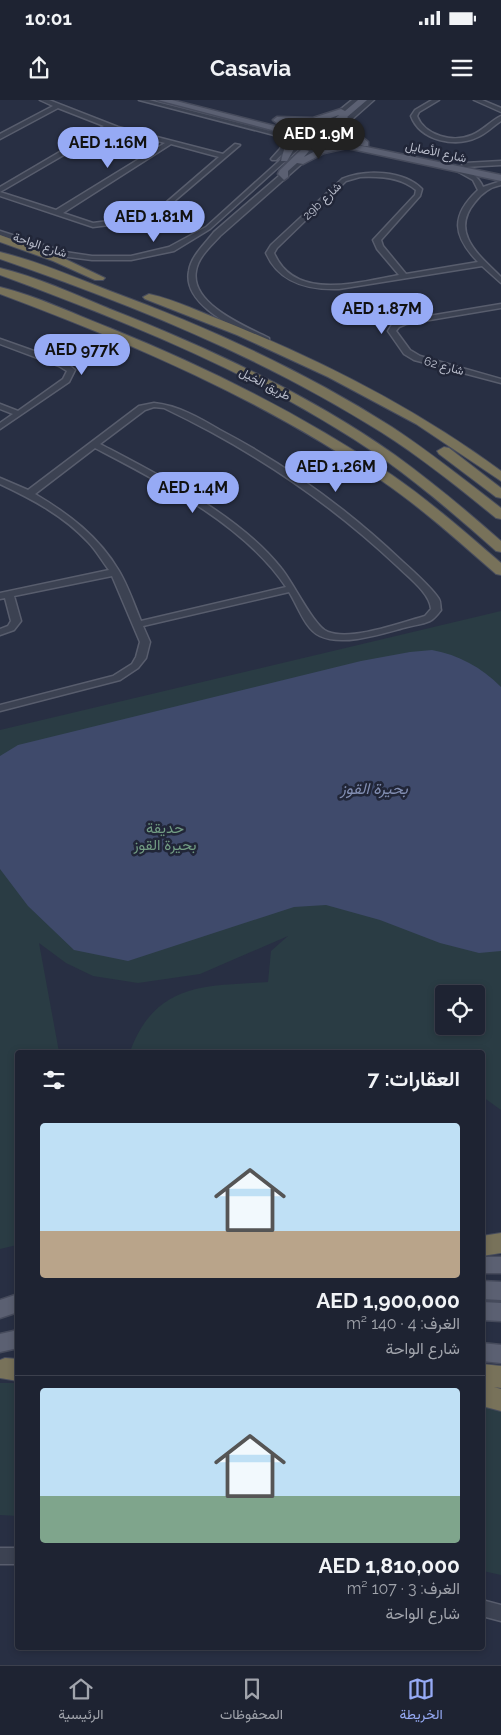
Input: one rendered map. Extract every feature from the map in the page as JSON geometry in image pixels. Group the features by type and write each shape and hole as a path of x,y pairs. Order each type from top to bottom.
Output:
{"highway":[{"path":"0,238 57,258 99,278"},
{"path":"0,244 199,315 364,390 417,419 501,478"},
{"name":"طريق الخيل","path":"0,255 153,310 223,340 287,372 386,428 455,477 501,514"},
{"name":"طريق الخيل","path":"0,271 127,318 247,375 320,414 389,456 441,494 501,548"},
{"path":"0,283 193,357 247,375"},
{"path":"0,290 64,314 197,369 264,401 317,432 405,492 501,571"},
{"path":"0,296 64,314"},
{"path":"287,372 330,386 398,420 449,454 501,494"},
{"path":"485,1246 501,1243"},
{"path":"485,1375 501,1377"},
{"path":"485,1396 501,1400"}],"main road":[{"name":"شارع الأصايل","path":"162,100 273,123"},
{"name":"شارع الأصايل","path":"183,100 321,136 501,178"},
{"path":"284,177 282,174 284,170 362,100"},
{"path":"273,123 314,121 341,112"},
{"path":"347,120 348,131 362,146"},
{"path":"273,123 289,139 291,148 284,159"},
{"path":"300,162 322,151 362,146"},
{"name":"شارع الأصايل","path":"462,168 501,172"},
{"path":"485,1265 501,1265"},
{"path":"485,1290 501,1291"},
{"path":"0,1309 15,1304"},
{"path":"485,1311 501,1312"},
{"path":"0,1315 15,1315"},
{"path":"0,1343 15,1340"},
{"path":"485,1352 501,1354"}],"street":[{"path":"43,100 108,126 225,156"},
{"path":"142,100 276,134 285,144 283,150 272,161 272,170"},
{"name":"شارع الواحة","path":"310,365 219,314 199,298 192,278 194,263 201,250 300,162 341,112 356,100"},
{"name":"شارع الواحة","path":"0,233 78,257 115,259 156,254 179,246 202,232 284,159 347,120 371,100"},
{"path":"436,100 417,111 414,116 419,126 436,136 450,139 470,137 501,118"},
{"path":"477,100 501,110"},
{"path":"0,137 57,106"},
{"path":"0,190 108,126"},
{"path":"57,213 170,143"},
{"path":"0,194 97,225 150,217 237,145"},
{"path":"462,168 501,163"},
{"path":"462,168 476,179 481,190"},
{"name":"29b شارع","path":"403,275 380,247 377,240 418,195 419,189 408,182 377,175 355,175 344,180 270,253 285,276 317,286 339,287 484,263"},
{"path":"501,183 481,190 463,211 459,226 466,242 501,281"},
{"name":"شارع 62","path":"501,306 405,322 396,325 392,331 407,352 417,358 501,381"},
{"path":"0,341 62,364 71,370 66,380 0,428"},
{"path":"29,494 93,444 142,408 160,405 171,408 252,452 328,502 389,553 431,595 437,605 436,610 428,618 337,638 319,632 277,569 260,551 205,508 145,471 93,444"},
{"path":"0,406 19,414"},
{"path":"0,481 29,494 58,511 78,526 98,547 114,572 139,624 145,642 145,650 141,658 127,672 104,682 0,708"},
{"path":"0,632 11,628 16,621 3,594 114,572"},
{"path":"139,624 291,589"},
{"path":"0,1556 15,1556"},
{"path":"485,1609 501,1613"}],"green space":[{"name":"بحيرة القوز","path":"501,611 501,1110 485,1098 485,1050 122,1050 131,1049 142,1027 155,1011 169,999 204,987 268,982 271,951 288,936 200,974 138,983 93,976 66,963 39,943 59,1050 15,1050 15,1245 0,1249 0,730"},
{"path":"0,1383 15,1383 15,1516 0,1515"},
{"path":"485,1407 501,1410 501,1575 485,1571"}],"water":[{"name":"بحيرة القوز","path":"432,650 451,655 469,663 486,673 501,687 501,951 479,953 440,943 380,920 326,905 294,907 128,961 74,950 28,906 0,869 0,756 18,745 361,661"}],"park label":[{"name":"حديقة بحيرة القوز","path":"165,836"}]}
